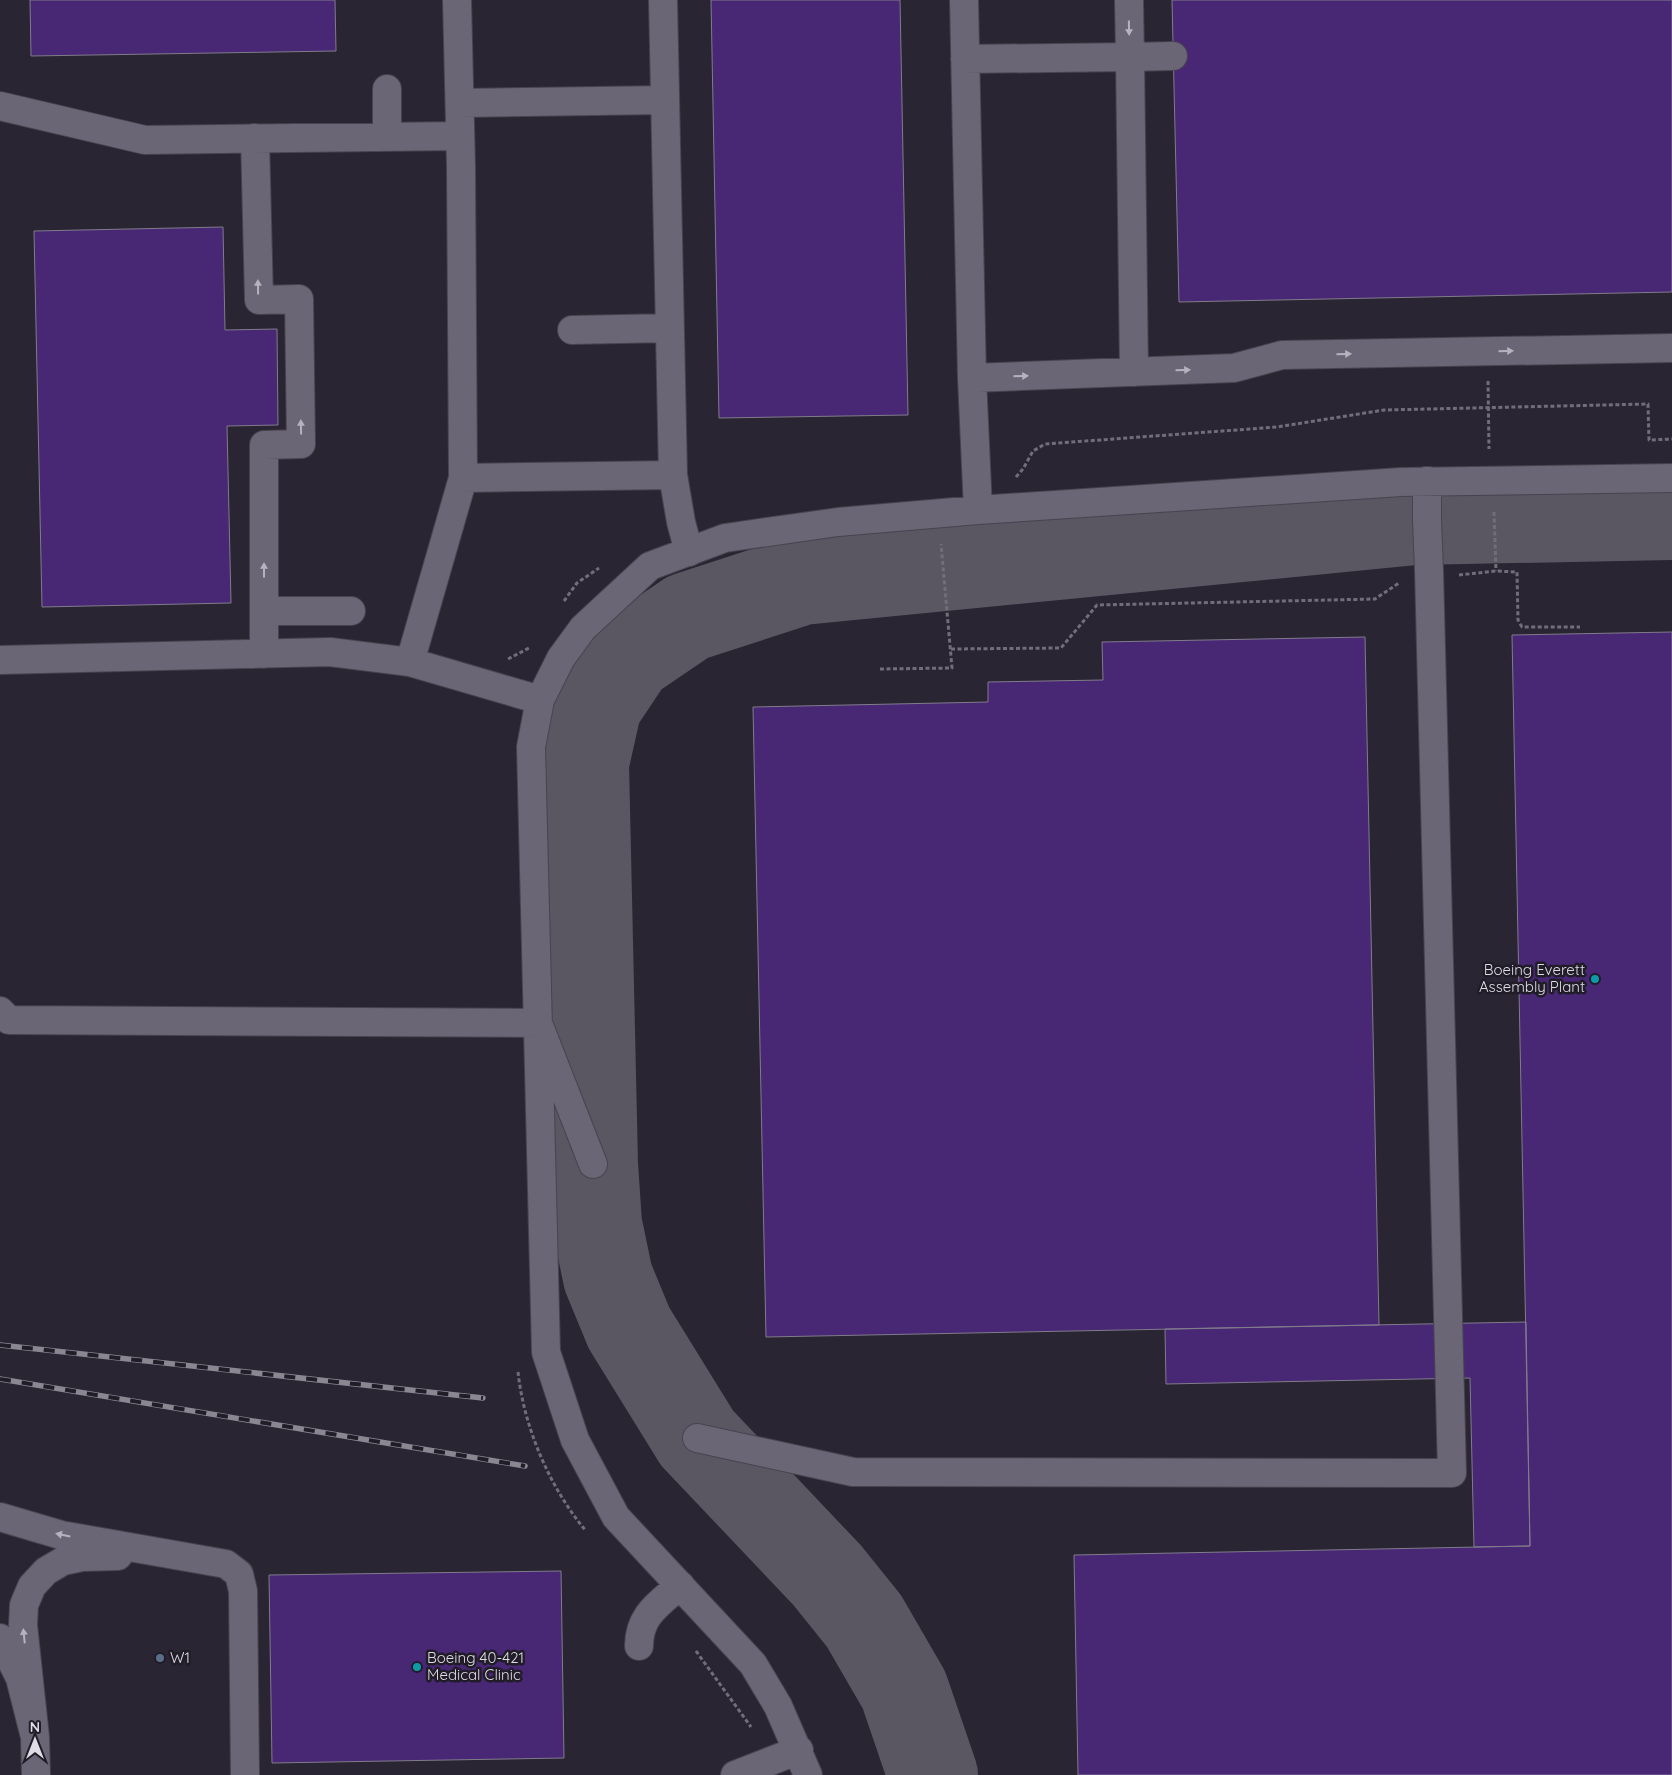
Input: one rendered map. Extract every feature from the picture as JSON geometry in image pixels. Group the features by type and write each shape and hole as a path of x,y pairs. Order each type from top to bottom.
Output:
{"lane":[{"path":"410,662 463,478 460,103 457,0"},
{"path":"663,0 673,475 681,522 689,552"},
{"path":"964,0 972,378 978,510"},
{"path":"1129,0 1134,372"},
{"path":"965,59 1173,56"},
{"path":"387,89 387,137"},
{"path":"460,103 665,100"},
{"path":"0,106 144,140 460,136"},
{"path":"255,138 259,300 299,299 301,444 264,445 264,654"},
{"path":"572,330 669,328"},
{"path":"972,378 1234,368 1282,355 1672,348"},
{"path":"463,478 673,475"},
{"path":"808,1775 799,1750 778,1706 753,1664 616,1517 575,1440 546,1352 531,747 540,700 561,658 583,628 650,566 725,538 838,522 938,513 1427,481 1672,478"},
{"path":"697,1438 853,1472 1452,1474 1427,481"},
{"path":"264,611 351,611"},
{"path":"0,660 330,652 410,662 540,700"},
{"path":"0,1011 9,1020 538,1023"},
{"path":"538,1023 593,1164"},
{"path":"0,1517 61,1535 226,1564 239,1574 243,1591 245,1775"},
{"path":"36,1775 35,1737 23,1624 24,1605 32,1586 46,1571 63,1561 82,1557 180,1555"},
{"path":"639,1646 639,1634 642,1623 649,1613 680,1585"},
{"path":"0,1638 20,1678 35,1737"},
{"path":"735,1775 799,1750"}],"path":[{"path":"880,670 952,668 938,513"},
{"path":"951,649 1061,648 1097,605 1376,599 1406,578 1429,578 1496,571 1517,572 1518,620 1522,627 1580,627"}],"building":[{"path":"30,0 335,0 336,51 31,56"},
{"path":"711,0 900,0 908,415 719,418"},
{"path":"1172,0 1672,0 1672,292 1179,302"},
{"path":"223,227 225,330 277,329 278,425 227,426 231,603 42,607 34,231"},
{"name":"Boeing Everett Assembly Plant","path":"1672,632 1672,1775 1078,1775 1074,1555 1530,1546 1512,635"},
{"path":"1365,637 1379,1325 766,1337 753,707 988,702 988,682 1103,680 1102,642"},
{"path":"1526,1322 1530,1546 1474,1547 1470,1378 1166,1384 1165,1329"},
{"name":"Boeing 40-421 Medical Clinic","path":"561,1571 564,1758 272,1763 269,1575"}],"taxiway":[{"path":"933,1775 904,1690 864,1621 827,1575 697,1438 629,1328 608,1277 597,1224 593,1164 584,763 597,705 629,657 688,617 802,580 1415,520 1672,515"}],"railway":[{"path":"0,1345 483,1398"},
{"path":"0,1379 525,1466"}],"place":[{"name":"Boeing Everett Assembly Plant","path":"1595,979"},
{"name":"W1","path":"160,1658"},
{"name":"Boeing 40-421 Medical Clinic","path":"417,1667"}]}
